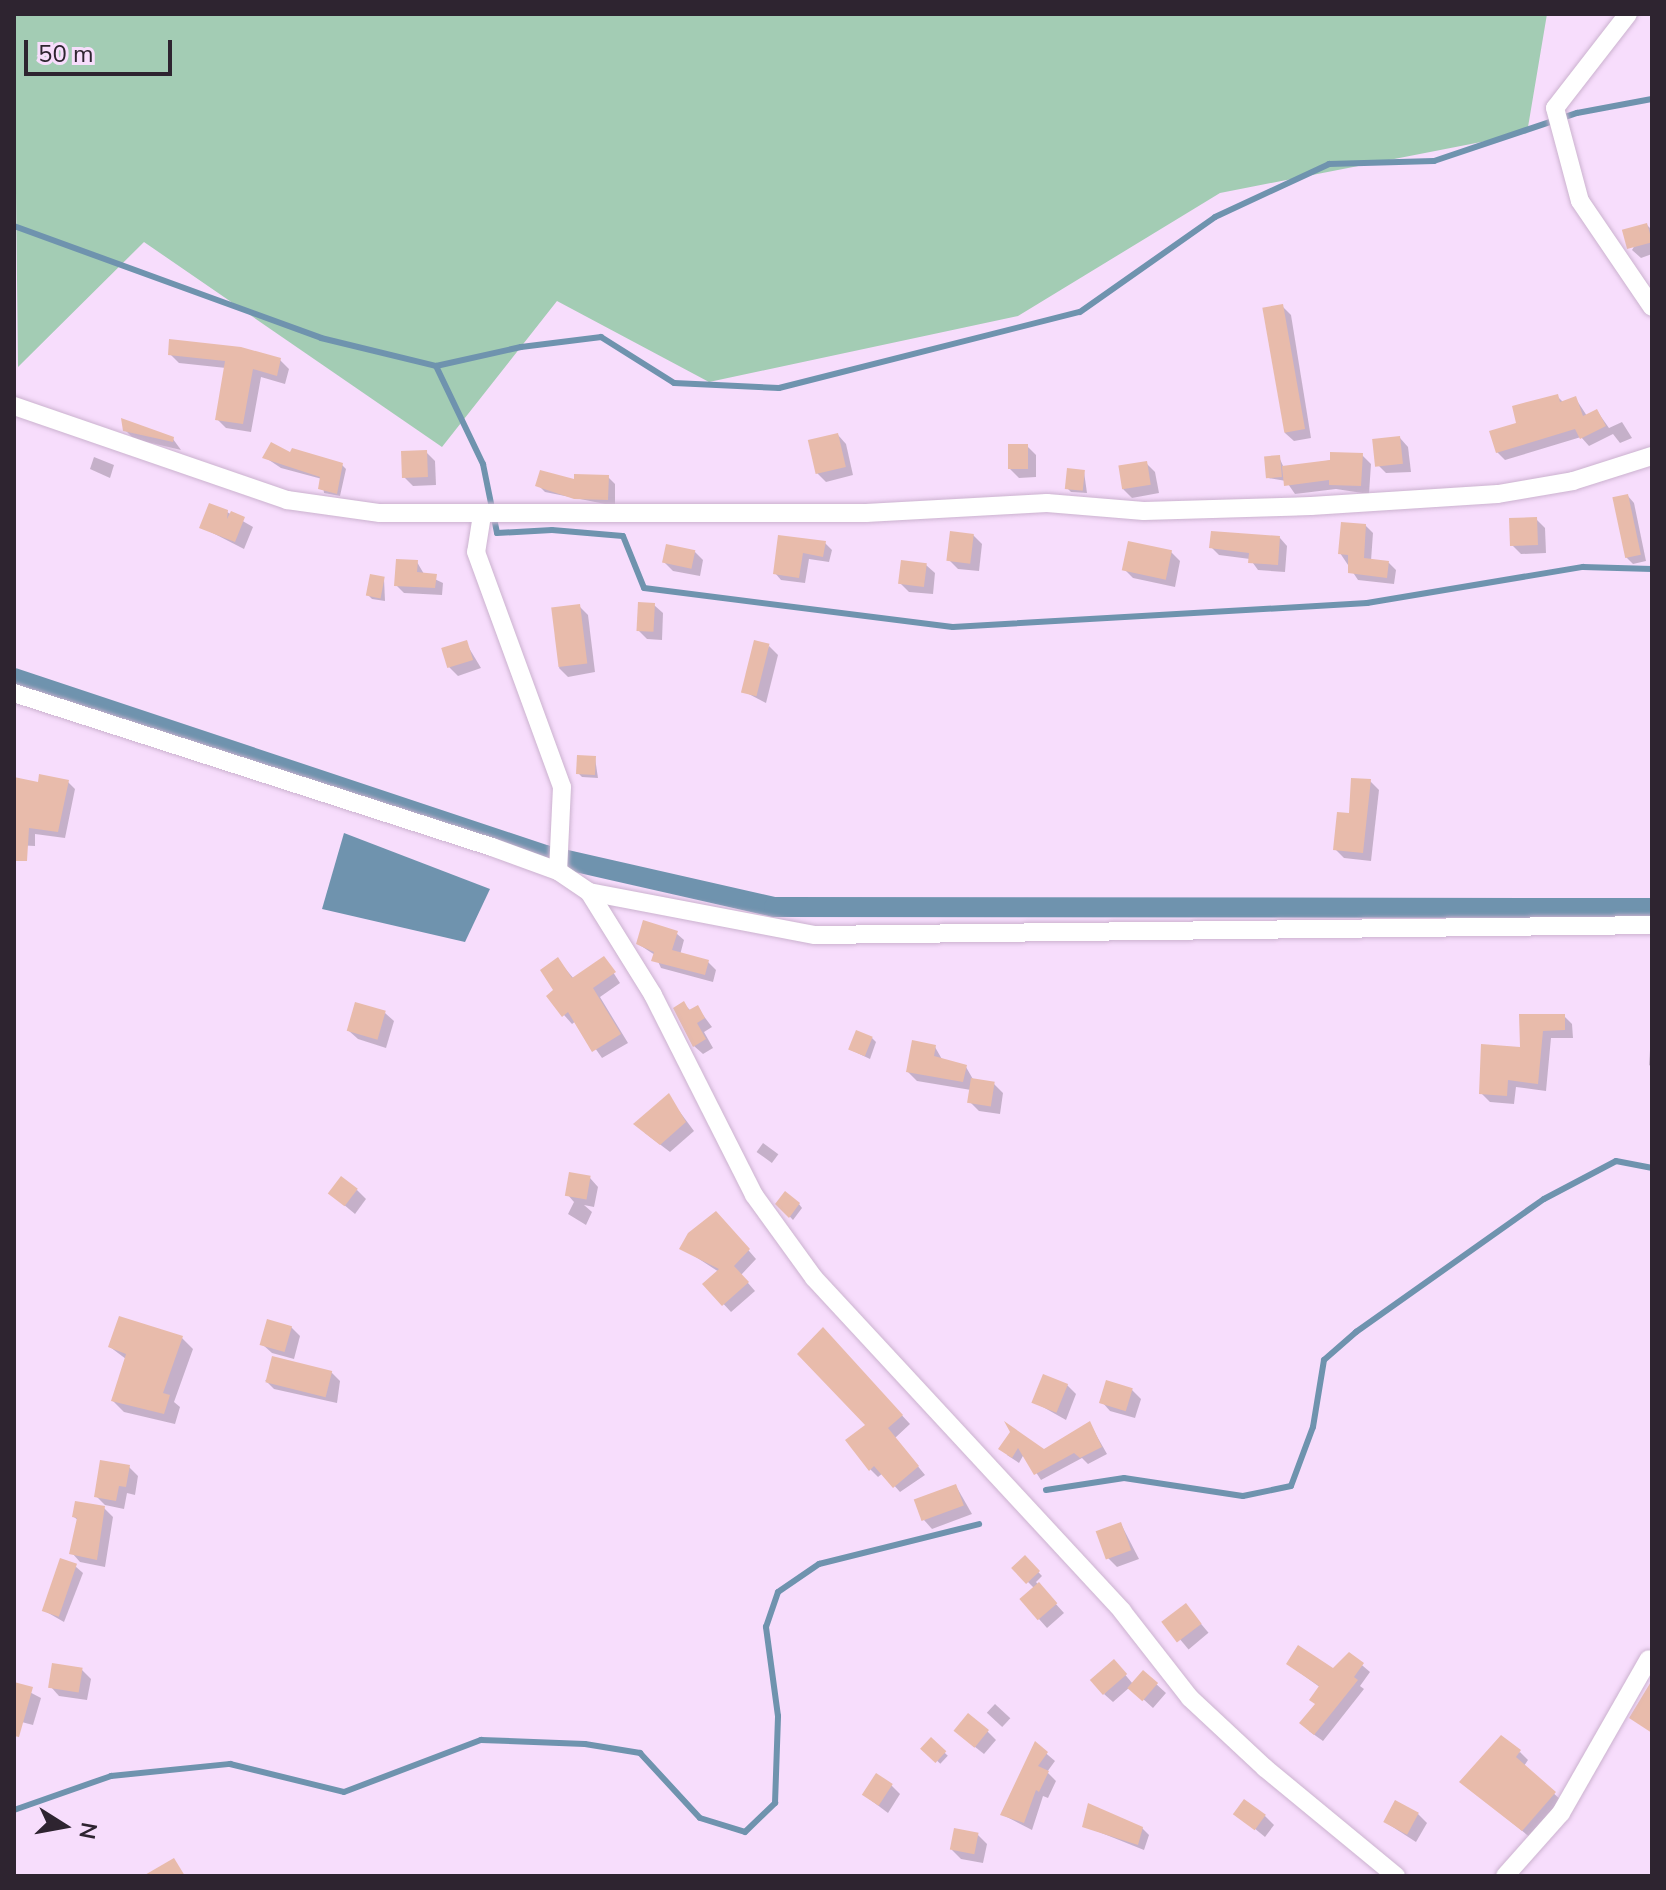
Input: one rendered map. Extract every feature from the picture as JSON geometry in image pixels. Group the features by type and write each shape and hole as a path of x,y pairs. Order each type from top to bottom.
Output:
{"street":[{"path":"1628,14 1555,108 1580,201 1652,307"},
{"path":"14,406 287,500 380,513 866,513 1047,503 1144,511 1311,506 1498,494 1573,481 1652,456"},
{"path":"482,515 476,552 562,787 562,840 558,871"},
{"path":"14,693 558,871 589,892 815,935 1652,925"},
{"path":"589,892 653,995 754,1195 814,1278 1122,1611 1190,1698 1265,1768 1396,1876"},
{"path":"1505,1876 1561,1813 1649,1659"}],"green space":[{"path":"14,14 1547,14 1527,133 1220,193 1018,316 709,382 557,301 442,447 144,242 18,367"}],"water":[{"path":"344,833 490,889 465,942 322,909"}],"building":[{"path":"1647,223 1652,242 1627,249 1622,230"},
{"path":"1283,304 1305,429 1284,433 1262,308"},
{"path":"169,339 241,347 281,358 277,376 253,369 243,424 215,420 225,361 168,355"},
{"path":"1558,394 1560,402 1576,396 1583,416 1597,409 1606,426 1580,439 1575,429 1496,453 1489,431 1516,423 1512,406"},
{"path":"121,418 174,437 173,442 123,431"},
{"path":"838,433 846,467 816,474 808,440"},
{"path":"1400,436 1403,464 1375,467 1372,439"},
{"path":"271,442 290,452 292,448 343,463 337,494 318,489 320,477 262,458"},
{"path":"1008,444 1028,444 1028,469 1008,469"},
{"path":"427,450 428,477 402,478 401,451"},
{"path":"1330,452 1363,453 1361,486 1329,485 1329,480 1284,486 1282,466 1330,460"},
{"path":"1280,455 1282,477 1266,478 1264,456"},
{"path":"1147,461 1151,485 1122,489 1118,466"},
{"path":"1067,468 1085,470 1083,491 1065,489"},
{"path":"540,470 574,479 574,474 609,475 608,500 574,499 535,486"},
{"path":"1628,494 1641,555 1625,558 1612,497"},
{"path":"209,503 228,510 227,519 231,511 245,517 235,542 199,528"},
{"path":"1537,517 1538,545 1510,546 1509,518"},
{"path":"1341,522 1366,524 1364,558 1389,561 1387,578 1348,573 1348,555 1338,554"},
{"path":"950,531 974,534 970,564 946,561"},
{"path":"1211,531 1280,536 1278,565 1248,563 1249,553 1209,548"},
{"path":"778,535 826,541 823,557 803,553 799,578 773,574"},
{"path":"1128,541 1172,550 1166,580 1122,570"},
{"path":"666,544 695,550 691,569 662,563"},
{"path":"396,559 418,560 417,572 437,574 435,588 394,586"},
{"path":"901,560 927,563 924,587 898,584"},
{"path":"370,574 385,577 381,598 366,596"},
{"path":"638,602 655,603 653,632 636,631"},
{"path":"580,604 587,664 559,667 551,608"},
{"path":"467,640 473,660 447,668 441,648"},
{"path":"754,640 770,644 756,696 741,692"},
{"path":"577,755 596,756 595,775 576,774"},
{"path":"39,774 69,780 58,832 29,828 27,861 14,861 14,777 38,782"},
{"path":"1351,778 1371,779 1363,853 1333,850 1337,812 1349,813"},
{"path":"643,920 678,931 672,950 709,960 705,975 651,961 654,952 636,944"},
{"path":"604,956 616,972 593,988 621,1034 592,1052 568,1012 562,1017 546,996 553,990 540,970 558,957 572,978"},
{"path":"684,1001 689,1010 698,1005 705,1018 697,1023 706,1039 693,1047 673,1008"},
{"path":"355,1002 386,1011 377,1040 347,1031"},
{"path":"1519,1014 1565,1014 1565,1030 1543,1031 1538,1084 1508,1080 1507,1096 1479,1094 1481,1044 1520,1047"},
{"path":"856,1030 873,1037 865,1056 848,1049"},
{"path":"912,1040 936,1045 934,1056 967,1065 963,1082 906,1072"},
{"path":"971,1078 995,1082 991,1106 967,1103"},
{"path":"669,1093 686,1122 660,1145 633,1124"},
{"path":"569,1172 591,1176 586,1199 565,1196"},
{"path":"341,1176 358,1189 345,1206 328,1194"},
{"path":"785,1191 800,1203 789,1218 775,1204"},
{"path":"716,1211 750,1249 734,1266 749,1282 722,1306 702,1284 719,1269 679,1249 688,1233"},
{"path":"119,1316 183,1336 163,1393 170,1395 164,1414 111,1401 126,1354 108,1347"},
{"path":"267,1319 292,1326 285,1352 260,1345"},
{"path":"823,1327 903,1415 888,1428 919,1466 893,1488 874,1466 869,1471 845,1440 865,1425 797,1354"},
{"path":"272,1356 332,1371 326,1397 265,1382"},
{"path":"1043,1374 1068,1384 1056,1413 1031,1403"},
{"path":"1106,1380 1133,1388 1126,1411 1099,1403"},
{"path":"1004,1421 1044,1449 1090,1421 1102,1447 1080,1458 1074,1453 1034,1475 1018,1448 1012,1458 998,1449 1010,1432"},
{"path":"100,1460 130,1465 126,1487 119,1486 116,1501 94,1497"},
{"path":"956,1484 964,1506 922,1521 914,1499"},
{"path":"75,1501 105,1506 97,1560 69,1554 77,1518 72,1517"},
{"path":"1121,1522 1131,1550 1106,1559 1096,1531"},
{"path":"1025,1555 1040,1571 1026,1584 1011,1568"},
{"path":"60,1558 77,1564 59,1617 42,1611"},
{"path":"1039,1582 1057,1603 1038,1620 1019,1599"},
{"path":"1186,1603 1202,1624 1177,1642 1161,1622"},
{"path":"1298,1645 1333,1668 1349,1652 1364,1663 1354,1677 1358,1680 1314,1735 1299,1723 1315,1704 1309,1700 1319,1686 1286,1664"},
{"path":"1114,1659 1127,1674 1103,1695 1090,1680"},
{"path":"52,1663 83,1668 79,1693 48,1688"},
{"path":"1143,1670 1158,1683 1142,1701 1127,1688"},
{"path":"1652,1680 1652,1733 1629,1718"},
{"path":"14,1682 33,1687 19,1737 14,1736"},
{"path":"968,1713 989,1730 975,1748 954,1731"},
{"path":"1501,1735 1521,1750 1516,1757 1556,1792 1522,1831 1459,1782"},
{"path":"931,1737 946,1751 935,1763 920,1749"},
{"path":"1035,1741 1048,1752 1038,1766 1049,1771 1039,1792 1036,1790 1024,1823 1000,1815"},
{"path":"876,1773 893,1784 879,1806 862,1795"},
{"path":"1244,1799 1266,1815 1255,1830 1233,1814"},
{"path":"1395,1800 1419,1813 1407,1835 1383,1822"},
{"path":"1088,1803 1143,1827 1138,1845 1082,1827"},
{"path":"954,1828 979,1833 974,1854 950,1850"},
{"path":"174,1858 185,1876 143,1876"}],"waterway":[{"path":"14,226 321,338 436,366 521,347 601,337 674,383 779,388 1080,312 1215,217 1329,164 1434,161 1577,113 1652,99"},
{"path":"436,366 483,464 497,533 552,530 623,536 644,588 953,627 1367,603 1583,567 1652,569"},
{"path":"14,678 545,855 774,907 1652,908"},
{"path":"1046,1490 1124,1478 1243,1496 1291,1486 1313,1427 1324,1360 1356,1332 1544,1199 1616,1161 1652,1168"},
{"path":"14,1810 111,1776 230,1764 344,1792 481,1740 585,1744 640,1753 700,1818 745,1832 775,1803 778,1716 766,1627 778,1592 819,1564 979,1524"}]}
